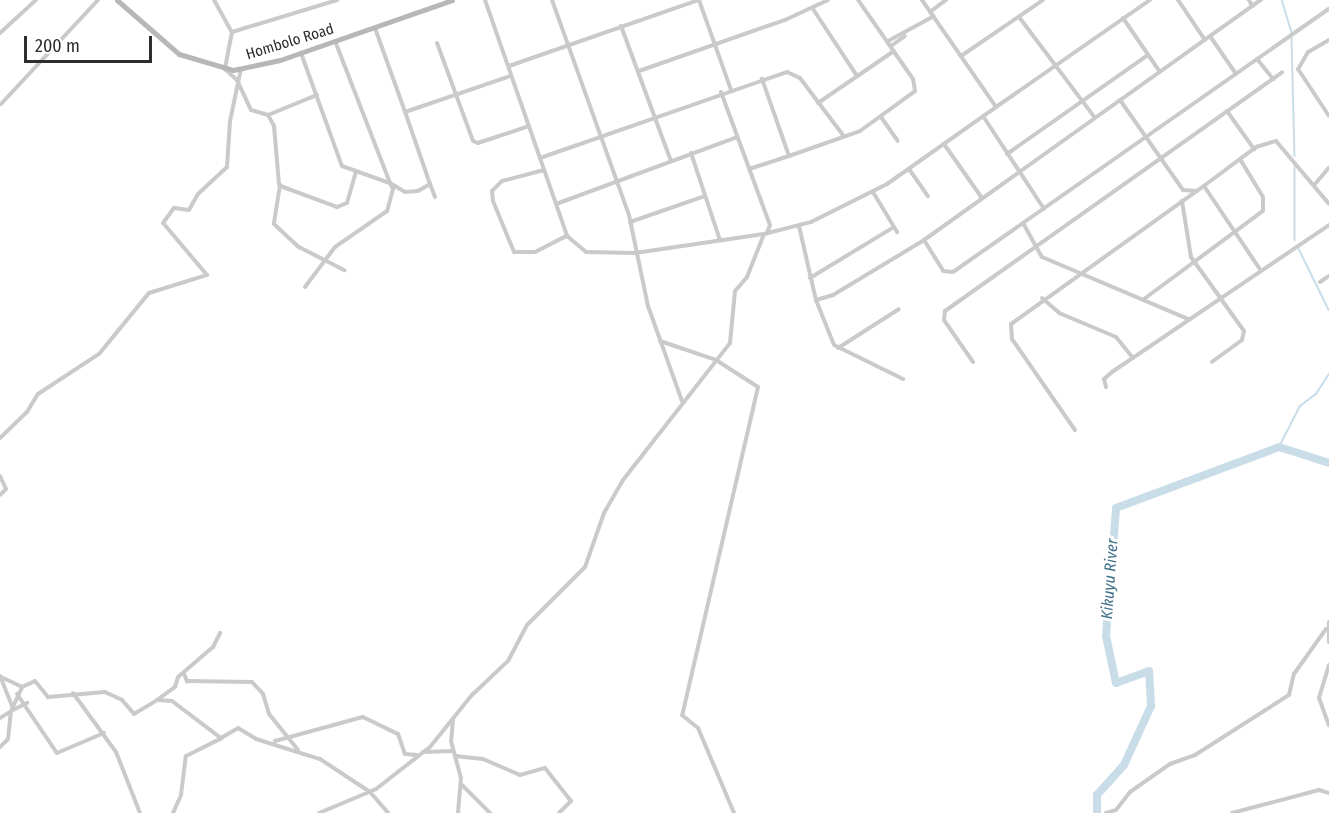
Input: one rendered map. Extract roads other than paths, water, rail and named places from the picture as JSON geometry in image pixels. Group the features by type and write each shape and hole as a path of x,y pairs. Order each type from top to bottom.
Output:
{"street":[{"path":"0,33 36,0"},
{"path":"1,104 98,0"},
{"name":"Hombolo Road","path":"117,0 178,54 225,69 241,69 301,53 452,0"},
{"path":"214,0 232,32 225,69 240,86 251,110 268,115 317,95"},
{"path":"232,32 335,0"},
{"path":"485,0 567,236 586,252 635,253 765,234 799,226 873,192 1150,0"},
{"path":"508,66 683,3 699,0 731,90"},
{"path":"639,70 813,9 828,0"},
{"path":"749,169 843,135 881,117 911,97 916,85 858,0"},
{"path":"922,0 996,107"},
{"path":"891,46 946,0"},
{"path":"961,56 1044,0"},
{"path":"1178,0 1205,40"},
{"path":"1249,0 1252,6"},
{"path":"816,300 859,282 924,240 1261,0"},
{"path":"554,1 567,46 630,222 635,253 660,341 682,401"},
{"path":"813,9 858,76"},
{"path":"924,240 947,274 1023,224 1329,9"},
{"path":"1019,17 1095,118"},
{"path":"1123,18 1160,72"},
{"path":"621,26 671,161"},
{"path":"375,28 435,197"},
{"path":"888,41 908,34"},
{"path":"1210,36 1236,74"},
{"path":"305,287 324,261 343,241 387,212 393,198 390,183 335,40"},
{"path":"1329,40 1308,52 1298,69 1329,116"},
{"path":"437,43 454,94 475,142 529,126"},
{"path":"818,103 894,51"},
{"path":"301,53 342,166 390,183 405,192 430,184"},
{"path":"1007,154 1148,55"},
{"path":"1257,59 1273,79"},
{"path":"0,438 27,412 38,394 99,354 149,292 207,275 163,223 174,208 189,210 227,167 230,121 240,86 241,69"},
{"path":"540,158 721,92 787,72 796,75 843,135"},
{"path":"973,362 944,320 945,311 1282,72"},
{"path":"405,112 510,76"},
{"path":"762,79 789,156"},
{"path":"319,813 370,792 421,754 508,662 526,625 587,564 608,506 651,439 733,336 735,291 747,277 770,225 721,92"},
{"path":"1120,100 1159,159 1183,190 1197,191"},
{"path":"1227,111 1254,149"},
{"path":"268,115 279,154 280,185 274,224 324,261 344,270"},
{"path":"982,116 1044,208"},
{"path":"881,117 898,141"},
{"path":"556,204 737,137"},
{"path":"1075,429 1010,331 1015,317 1254,149 1276,141 1329,204"},
{"path":"944,144 982,198"},
{"path":"691,153 720,240"},
{"path":"1144,299 1265,208 1240,159"},
{"path":"1314,185 1329,168"},
{"path":"909,169 928,196"},
{"path":"544,170 499,183 492,191 493,201 514,252 535,252 567,236"},
{"path":"280,185 337,207 346,203 356,171"},
{"path":"1204,186 1259,268"},
{"path":"873,192 897,232"},
{"path":"630,222 705,196"},
{"path":"1182,201 1194,262 1244,331 1242,340 1212,362"},
{"path":"1023,224 1034,247 1042,257 1189,320"},
{"path":"1106,387 1104,379 1259,268 1329,225"},
{"path":"799,226 824,328 837,348 903,379"},
{"path":"810,278 894,227"},
{"path":"1320,282 1329,276"},
{"path":"1042,298 1059,313 1116,337 1133,358"},
{"path":"837,348 899,309"},
{"path":"660,341 716,360 755,383 758,392 682,715 698,728 734,813"},
{"path":"0,476 6,489 0,495"},
{"path":"1106,813 1116,810 1130,792 1170,764 1195,755 1289,695 1296,672 1329,622"},
{"path":"1326,629 1329,642"},
{"path":"0,747 9,733 12,709 22,687 35,681 46,697 72,693 111,694 134,714 156,700 184,674 220,633"},
{"path":"1329,665 1319,698 1329,725"},
{"path":"184,674 187,681 252,682 263,694 269,714 298,751"},
{"path":"0,676 22,687"},
{"path":"0,676 12,709"},
{"path":"72,693 104,733 126,773 140,813"},
{"path":"17,694 27,703 57,753 104,733"},
{"path":"156,700 174,701 223,738"},
{"path":"0,718 12,709 27,703"},
{"path":"275,741 363,717 398,734 405,754 454,754 483,759 520,775 545,768 571,802 559,813"},
{"path":"453,719 454,754 461,784 458,813"},
{"path":"173,813 181,795 186,756 238,728 258,739 275,741 320,759 370,792 388,813"},
{"path":"461,784 490,813"},
{"path":"1232,813 1319,790 1329,793"}],"waterway":[{"path":"1282,0 1292,33"},
{"path":"1292,37 1295,156"},
{"path":"1295,167 1295,240"},
{"path":"1299,249 1329,310"},
{"path":"1279,447 1300,406 1316,394 1329,374"},
{"name":"Kikuyu River","path":"1097,813 1097,795 1124,765 1151,706 1149,671 1116,683 1106,636 1116,508 1279,447 1329,463"}]}
